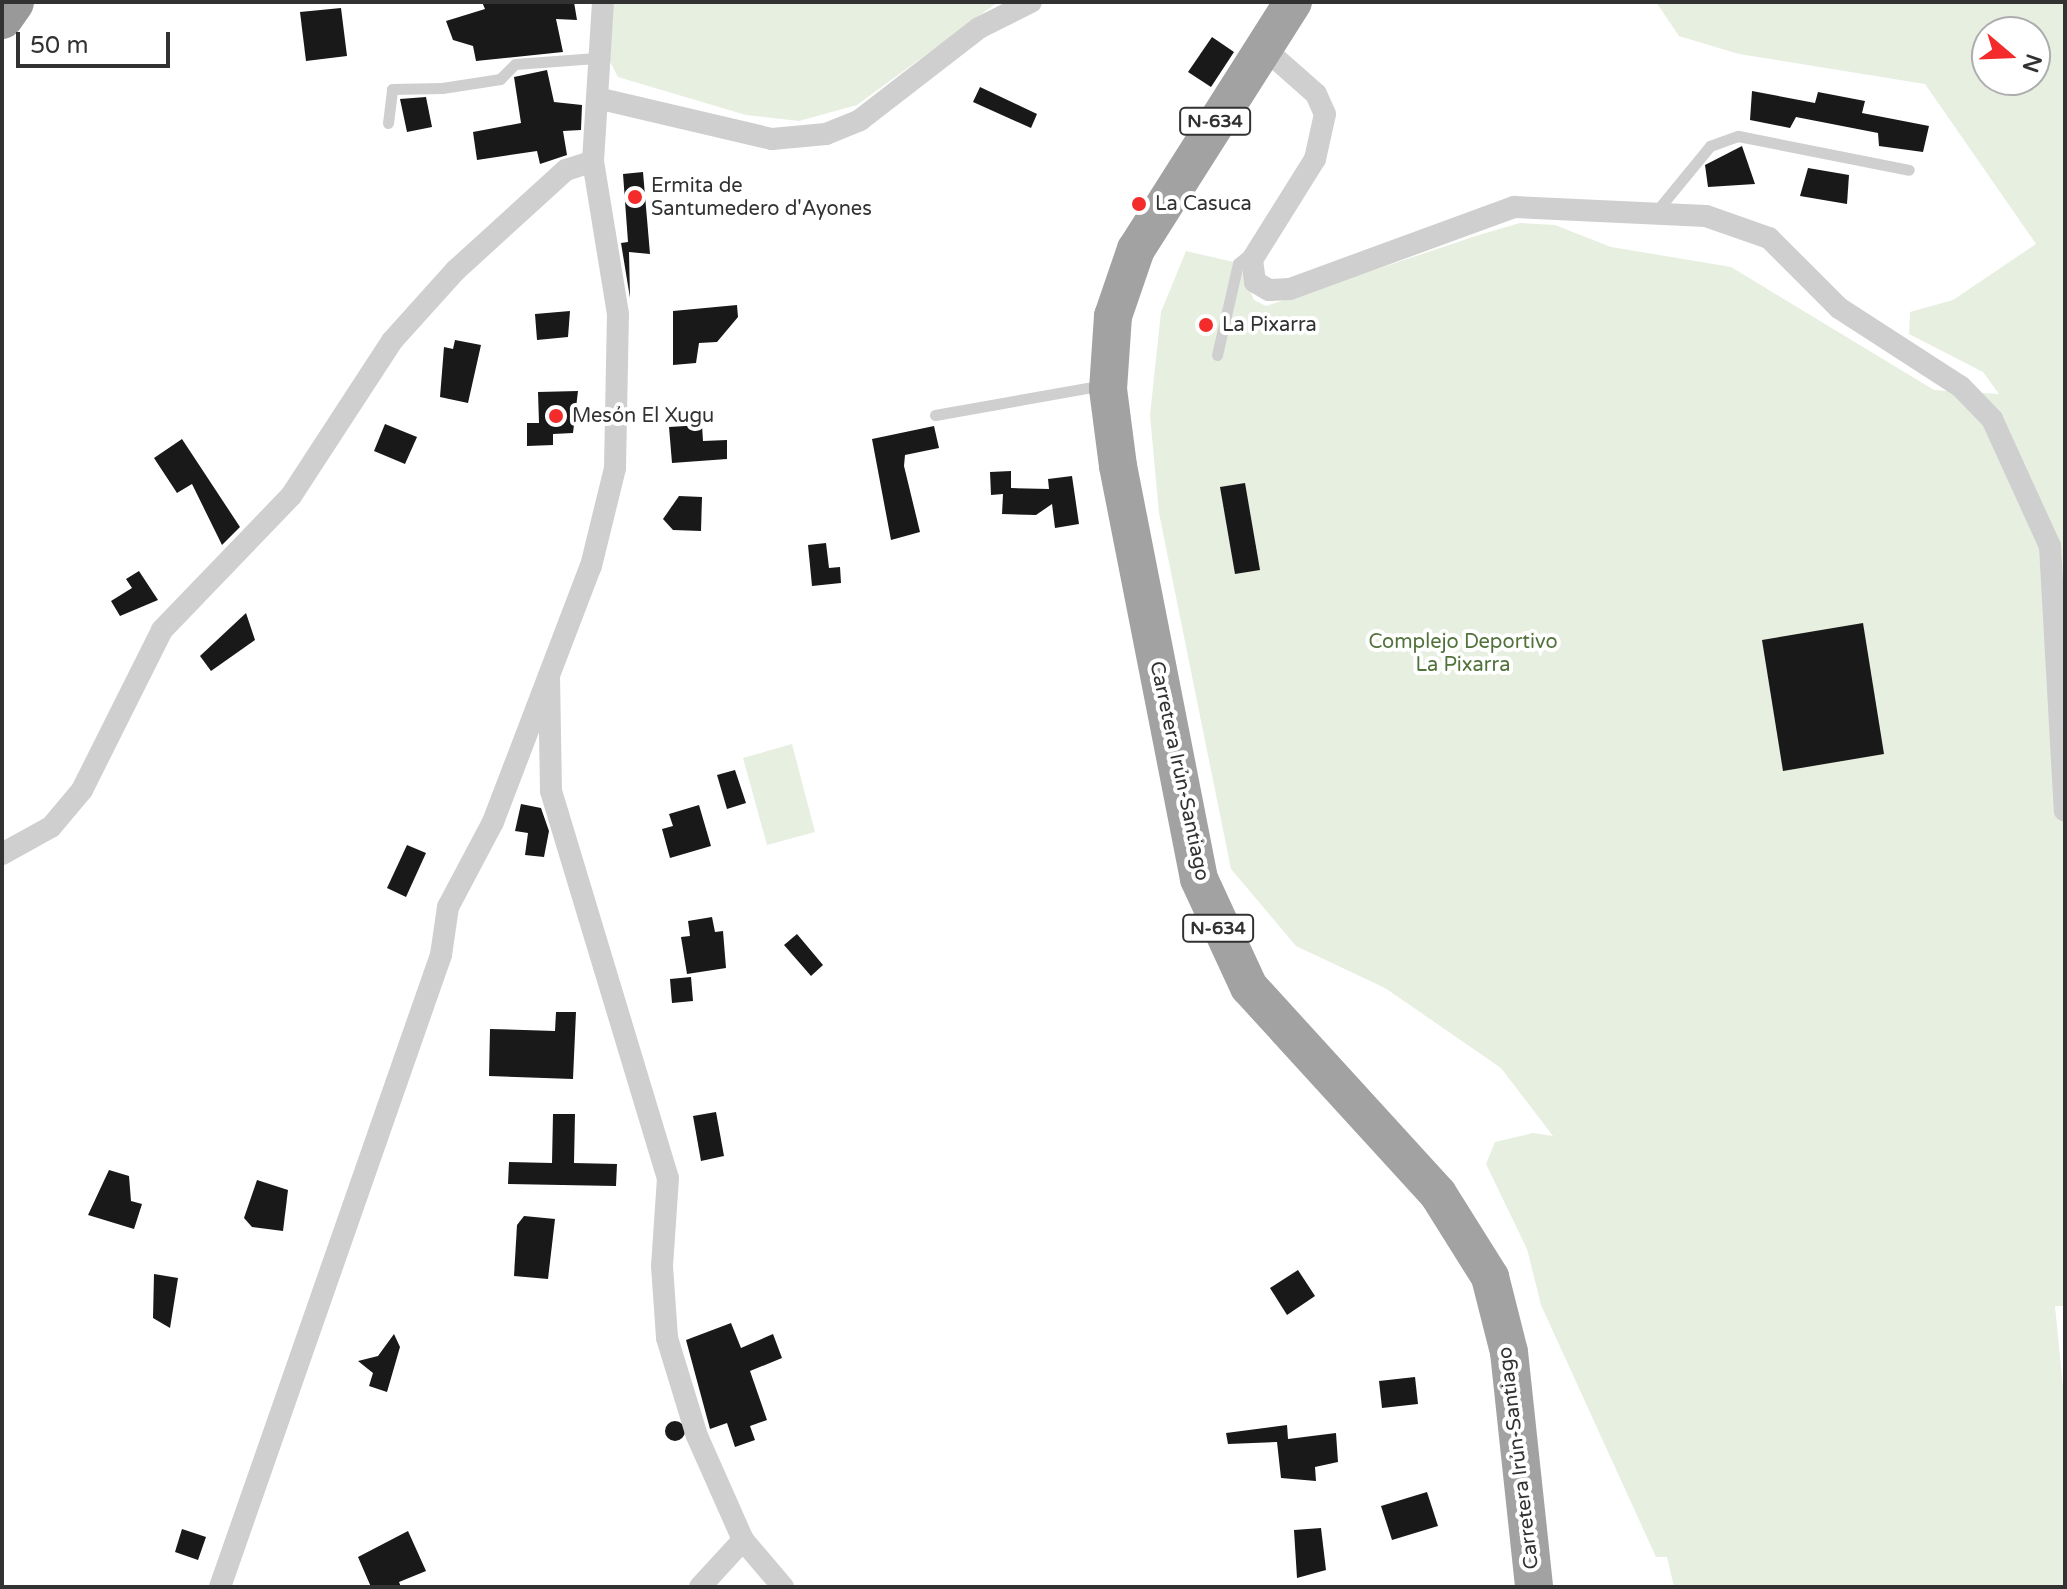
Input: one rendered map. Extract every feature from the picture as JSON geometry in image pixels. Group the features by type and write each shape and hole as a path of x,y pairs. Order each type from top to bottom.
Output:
{"highway":[{"path":"2,18 13,2"},
{"name":"Carretera Irún-Santiago","path":"1293,2 1136,249 1113,316 1108,384 1199,879 1249,987 1438,1194 1490,1277 1509,1352 1534,1587"}],"street":[{"path":"220,1587 441,955 448,907 493,822 549,667 591,566 615,468 618,314 593,161 596,58 603,2"},
{"path":"597,98 772,139 826,134 860,120 979,28 1031,2"},
{"path":"1265,49 1316,94 1325,114 1315,159 1258,246 1255,282 1290,289 1514,207 1706,216 1769,238 1839,308 1930,363 1992,419 2050,546 2059,601 2065,811"},
{"path":"2,854 51,827 82,790 162,630 291,496 392,341 456,270 566,170 593,161"},
{"path":"549,667 551,791 668,1178 662,1266 667,1338 697,1436 743,1540 783,1587"},
{"path":"700,1587 743,1540"}],"lane":[{"path":"388,123 392,89 442,88 500,79 515,64 596,58"},
{"path":"1654,214 1710,146 1738,136 1909,170"},
{"path":"1217,355 1238,263 1258,246"},
{"path":"935,415 1108,384"}],"green space":[{"path":"614,2 998,2 857,105 799,121 746,115 618,77 607,56"},
{"name":"Complejo Deportivo La Pixarra","path":"1656,2 2065,2 2065,1306 2055,1306 2065,1408 2065,1587 1674,1587 1667,1557 1656,1557 1541,1305 1527,1249 1486,1164 1495,1142 1533,1133 1553,1136 1501,1068 1385,988 1296,946 1231,869 1159,513 1150,415 1161,312 1186,251 1238,263 1254,300 1266,306 1520,223 1555,225 1611,247 1731,267 1934,390 1999,394 1983,372 1909,334 1910,312 1953,300 2036,244 1925,84 1739,54 1679,36"},
{"path":"792,744 815,832 767,845 743,758"}],"building":[{"path":"482,2 574,2 577,20 556,19 563,52 476,61 473,46 453,40 446,21 485,9"},
{"path":"341,8 347,56 306,61 300,12"},
{"path":"1212,37 1234,52 1211,87 1188,72"},
{"path":"547,70 554,102 582,105 581,130 563,131 567,155 540,164 537,151 477,160 473,132 521,123 514,77"},
{"path":"980,87 1037,114 1031,128 973,102"},
{"path":"1752,91 1815,103 1818,92 1865,101 1862,113 1929,126 1923,152 1879,146 1878,133 1796,117 1790,128 1750,120"},
{"path":"426,97 432,127 407,132 400,99"},
{"path":"1742,146 1755,184 1708,187 1705,165"},
{"path":"1808,168 1849,175 1847,204 1800,196"},
{"path":"643,172 650,254 629,252 630,298 621,243 628,242 623,174"},
{"path":"737,305 738,317 717,342 699,343 696,363 673,365 673,311"},
{"path":"570,311 568,337 537,340 535,314"},
{"path":"455,340 481,345 468,403 440,397 444,347 453,349"},
{"name":"Mesón El Xugu","path":"578,391 573,433 553,434 553,445 527,446 527,423 539,423 538,392"},
{"path":"385,424 417,437 405,464 374,451"},
{"path":"702,425 703,441 727,440 727,459 672,463 669,427"},
{"path":"934,426 939,448 905,455 904,466 920,532 891,540 872,439"},
{"path":"182,439 240,527 222,545 192,484 177,493 154,458"},
{"path":"1011,471 1011,488 1049,489 1048,479 1072,476 1079,524 1055,528 1052,504 1036,515 1002,514 1003,494 991,495 990,472"},
{"path":"1245,483 1260,570 1235,574 1220,487"},
{"path":"679,496 702,497 701,531 673,530 663,519"},
{"path":"826,543 829,568 840,567 841,583 812,586 808,545"},
{"path":"139,571 158,600 120,616 111,601 132,588 126,579"},
{"path":"246,613 255,640 211,671 200,656"},
{"path":"1863,623 1884,754 1783,771 1762,640"},
{"path":"735,770 746,803 727,809 717,775"},
{"path":"521,804 541,808 549,831 544,857 525,855 528,833 515,831"},
{"path":"699,805 711,846 670,858 662,829 673,826 669,814"},
{"path":"407,845 426,853 406,897 387,888"},
{"path":"712,917 715,932 723,931 726,968 687,974 681,937 690,936 688,921"},
{"path":"797,934 823,965 811,976 784,945"},
{"path":"691,977 693,1001 672,1003 670,979"},
{"path":"556,1012 576,1012 573,1079 489,1076 490,1029 555,1031"},
{"path":"716,1112 724,1156 701,1161 693,1116"},
{"path":"553,1114 575,1114 574,1163 617,1164 616,1186 508,1184 509,1162 552,1163"},
{"path":"109,1170 129,1176 131,1201 142,1204 134,1229 88,1215"},
{"path":"257,1180 288,1190 283,1231 252,1227 244,1218"},
{"path":"524,1216 555,1219 548,1279 514,1276 517,1225"},
{"path":"1298,1270 1315,1296 1287,1315 1270,1288"},
{"path":"154,1274 178,1278 170,1328 153,1318"},
{"path":"731,1323 741,1348 773,1334 782,1358 750,1371 767,1420 750,1426 755,1440 735,1447 727,1423 710,1429 686,1340"},
{"path":"394,1334 400,1347 387,1392 369,1386 373,1373 358,1361 378,1356"},
{"path":"1415,1377 1418,1404 1382,1408 1379,1381"},
{"path":"671,1421 679,1421 685,1431 679,1441 671,1441 665,1435 665,1427"},
{"path":"1287,1425 1288,1439 1336,1433 1338,1462 1315,1467 1316,1481 1281,1478 1277,1442 1228,1444 1226,1433"},
{"path":"1427,1492 1438,1526 1392,1540 1381,1506"},
{"path":"1321,1528 1326,1570 1297,1578 1294,1530"},
{"path":"182,1529 206,1537 198,1560 175,1552"},
{"path":"408,1531 426,1571 399,1582 401,1587 371,1587 358,1557"}],"place":[{"name":"Ermita de Santumedero d'Ayones","path":"635,197"},
{"name":"La Casuca","path":"1139,204"},
{"name":"La Pixarra","path":"1206,325"},
{"name":"Mesón El Xugu","path":"556,416"}]}
